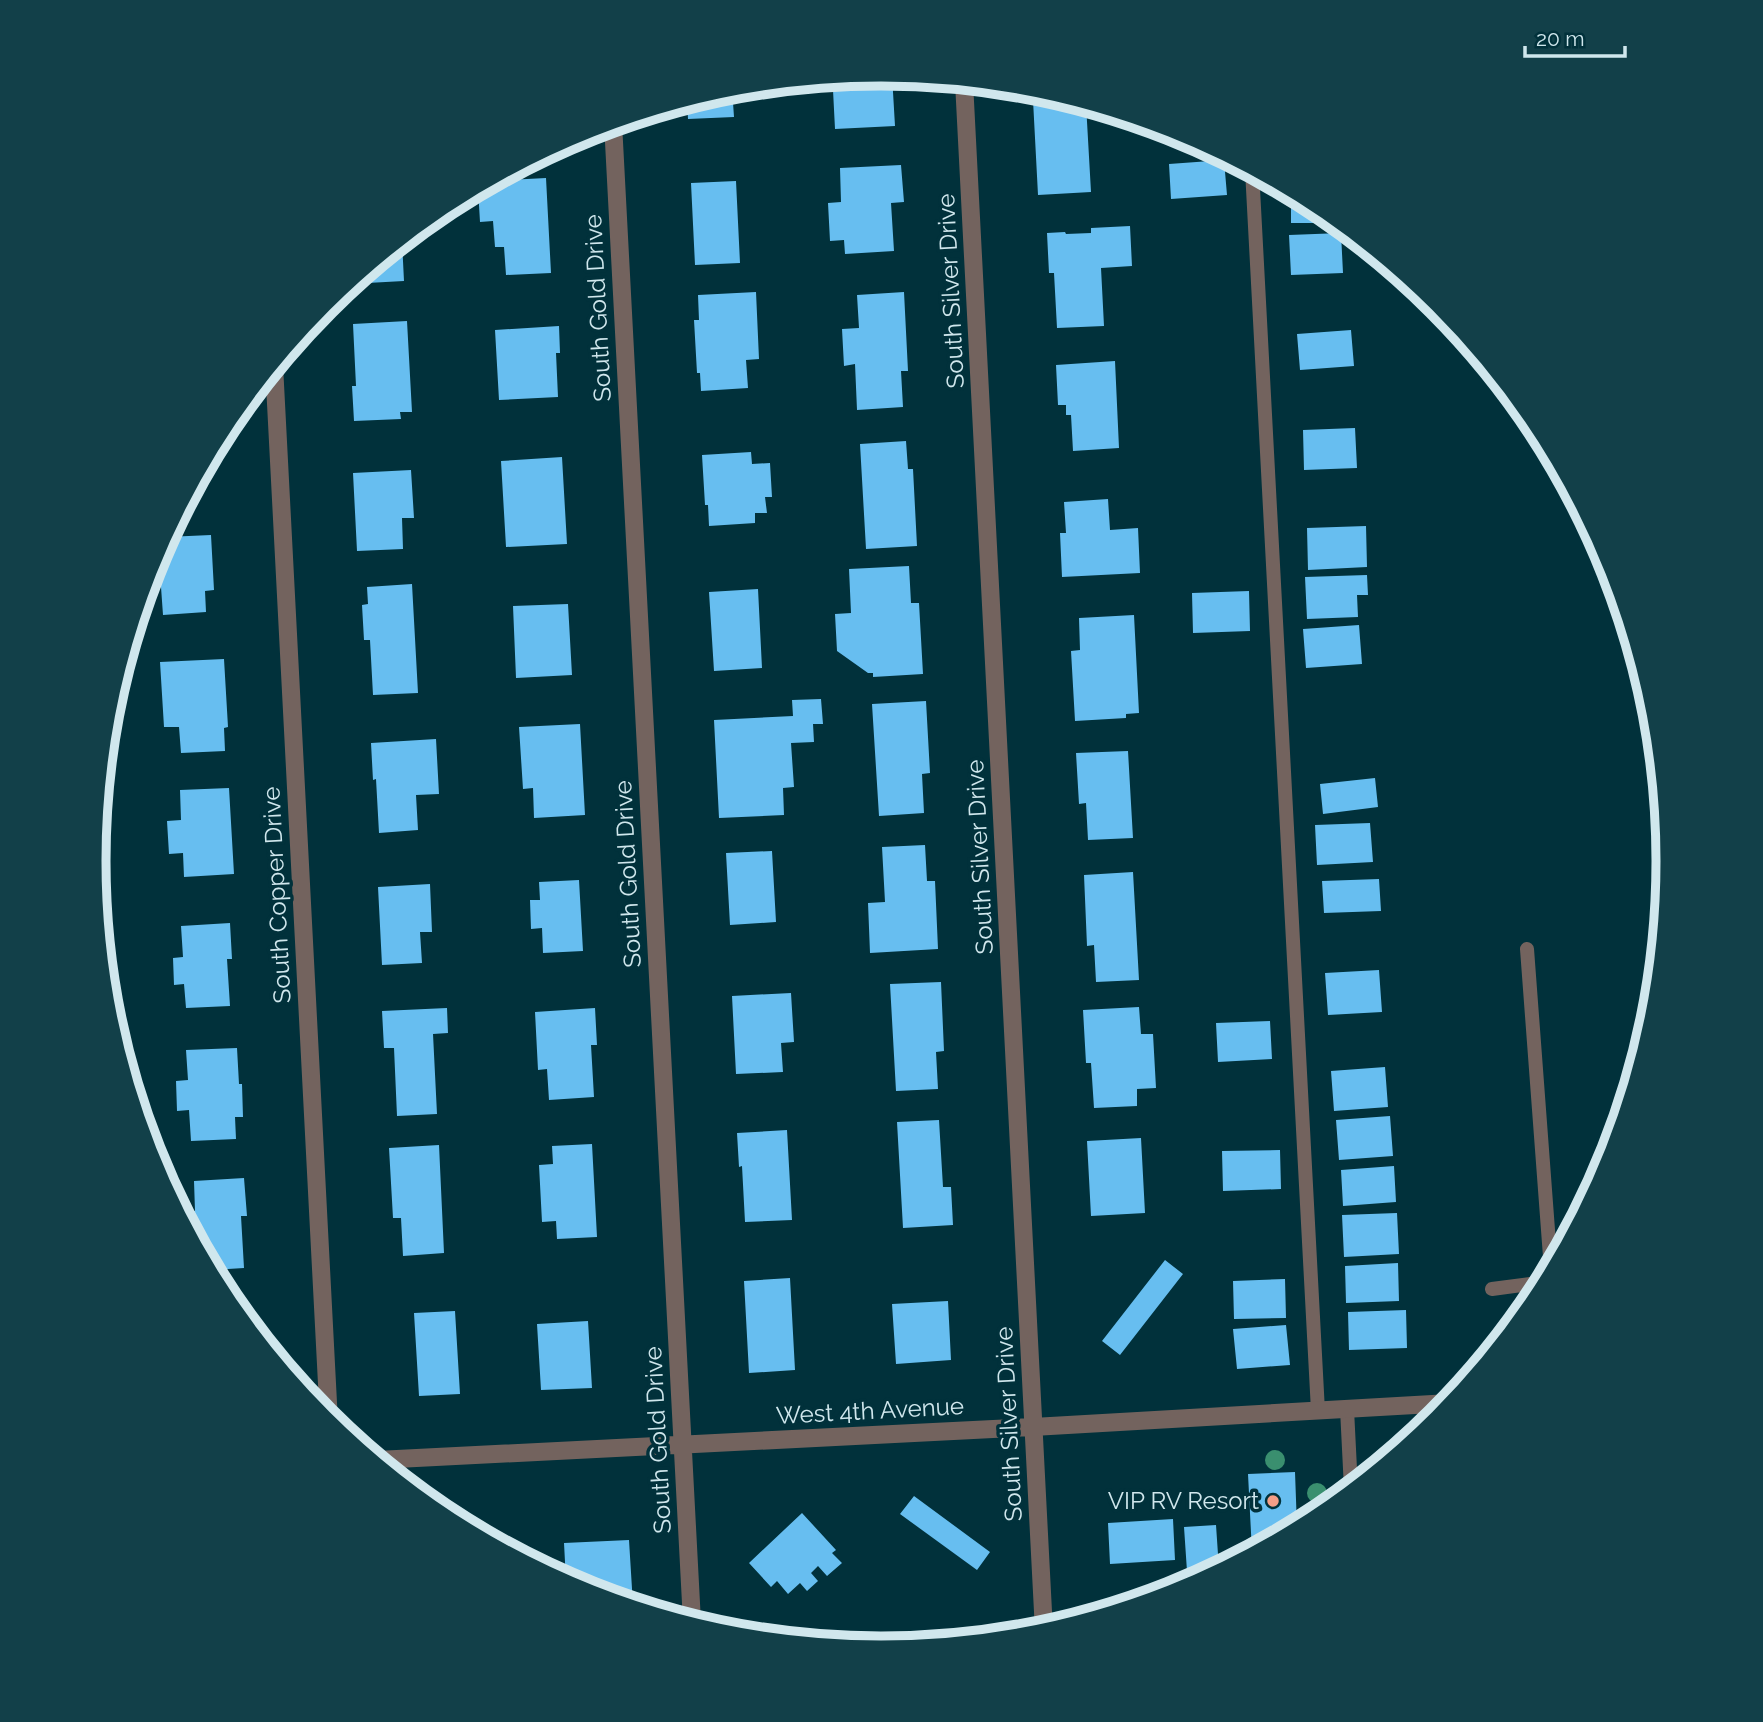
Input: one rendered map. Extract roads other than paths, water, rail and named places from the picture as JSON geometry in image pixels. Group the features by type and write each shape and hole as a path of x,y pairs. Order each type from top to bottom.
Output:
{"street":[{"name":"South Silver Drive","path":"964,90 1043,1619"},
{"name":"South Gold Drive","path":"614,134 691,1612"},
{"name":"South Copper Drive","path":"275,379 329,1405"},
{"name":"West 4th Avenue","path":"389,1459 1435,1404"}],"lane":[{"path":"1253,181 1318,1411"},
{"path":"1527,949 1551,1253"},
{"path":"1492,1289 1531,1284"},
{"path":"1347,1409 1350,1478"}],"place":[{"name":"VIP RV Resort","path":"1273,1501"}]}
